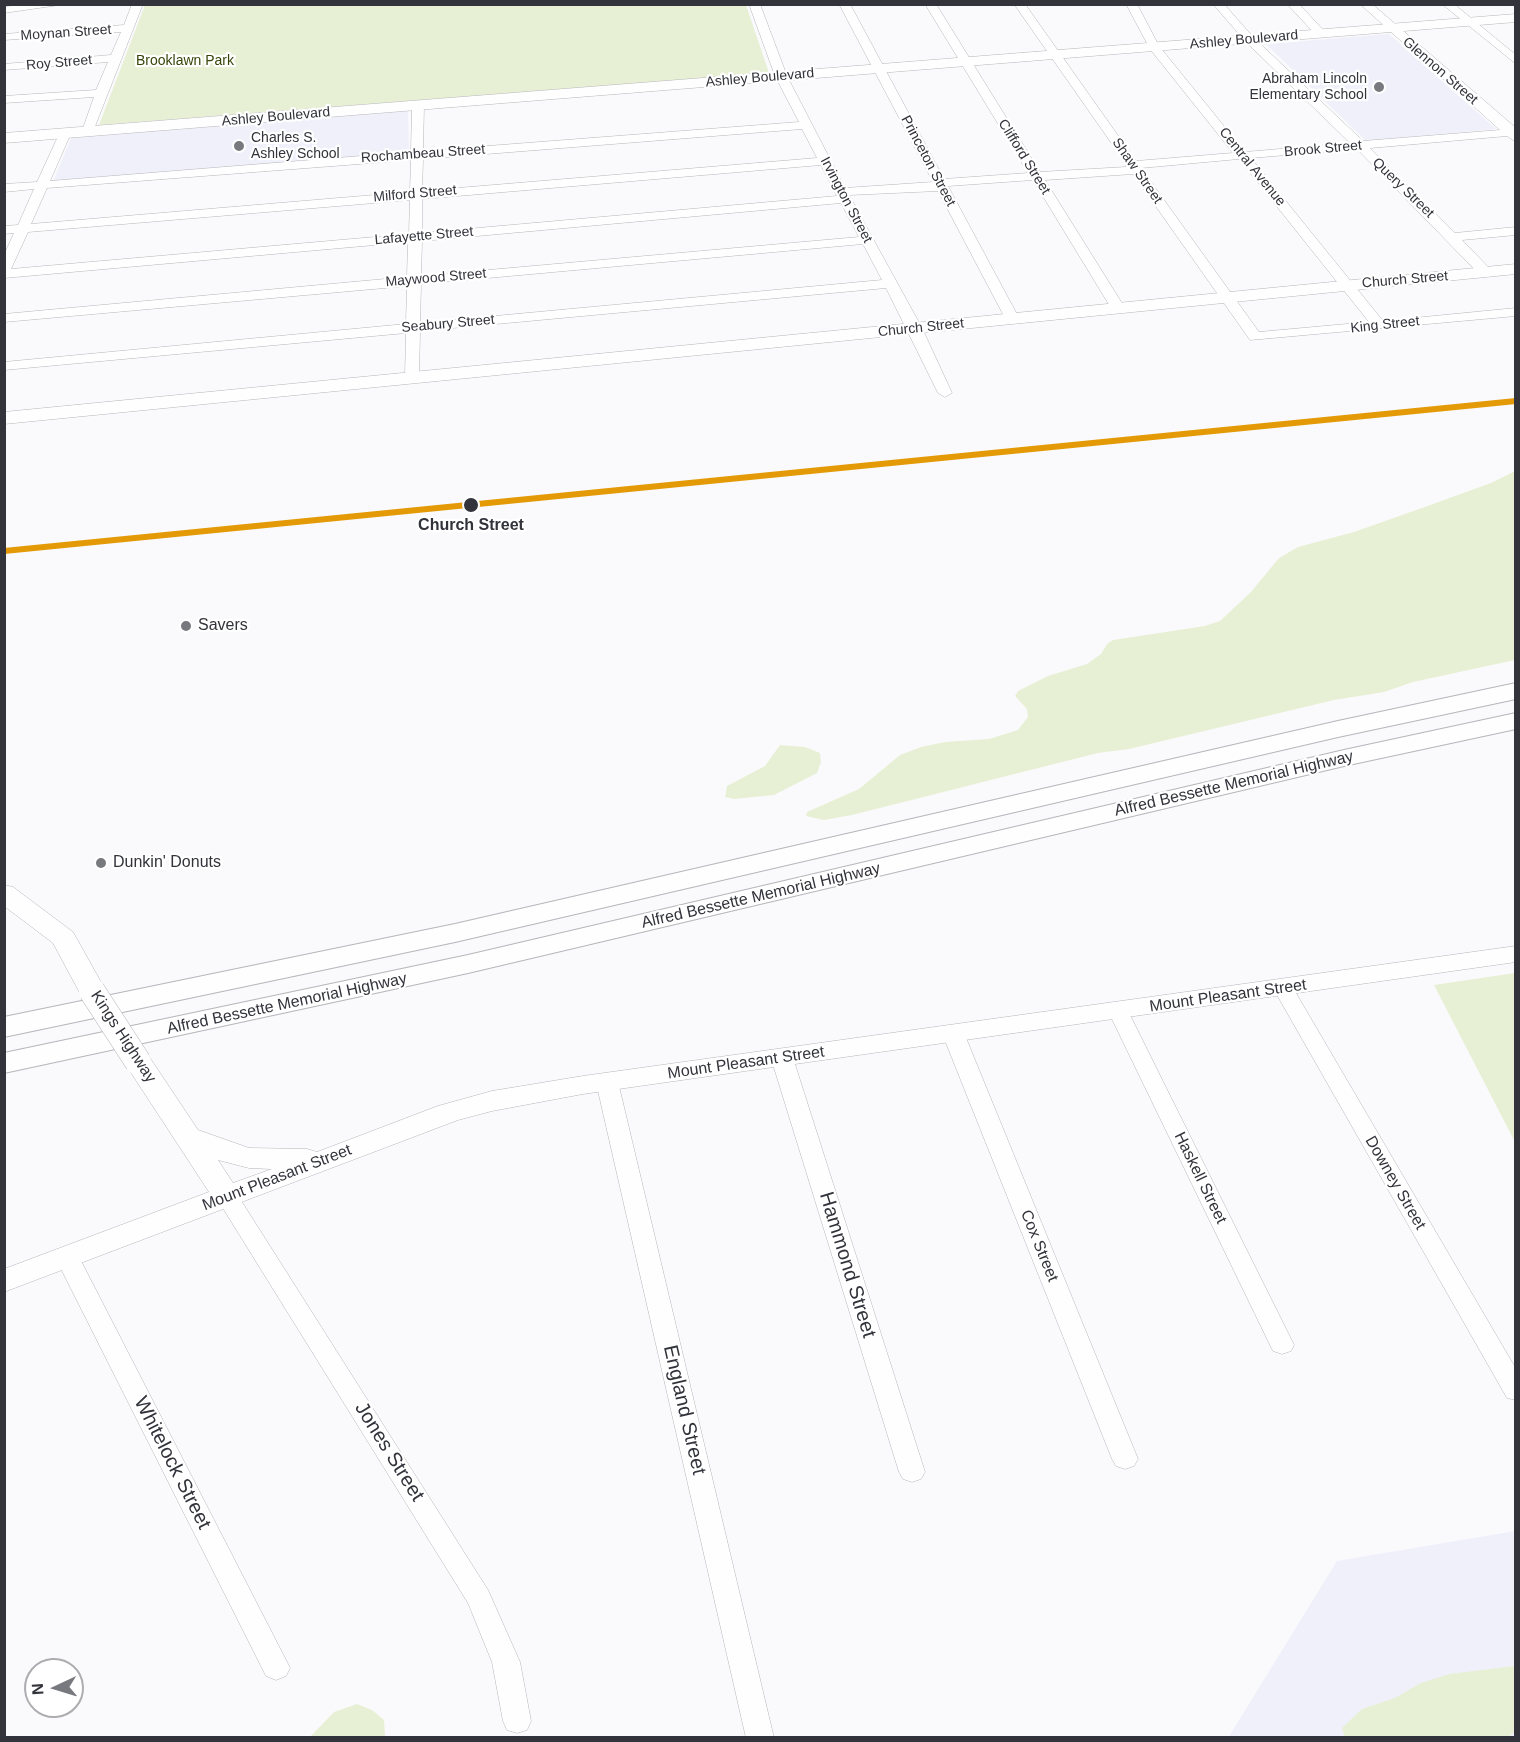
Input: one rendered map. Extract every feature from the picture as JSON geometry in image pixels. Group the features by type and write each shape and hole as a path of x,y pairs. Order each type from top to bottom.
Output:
{"highway":[{"name":"Alfred Bessette Memorial Highway","path":"4,1027 455,933 1358,724 1515,691"},
{"name":"Alfred Bessette Memorial Highway","path":"4,1064 577,939 1344,758 1515,721"}],"main road":[{"name":"Ashley Boulevard","path":"4,138 1515,18"},
{"name":"Church Street","path":"4,417 1515,269"},
{"name":"Kings Highway","path":"4,893 64,938 92,991 227,1197"},
{"name":"Mount Pleasant Street","path":"4,1281 470,1106 607,1082 1515,954"},
{"path":"188,1137 218,1150 249,1158 282,1161 330,1158"}],"street":[{"path":"4,9 61,4"},
{"path":"88,131 100,93 138,4"},
{"name":"Irvington Street","path":"754,4 781,76 842,196 915,328 945,393"},
{"name":"Princeton Street","path":"844,4 876,69 893,94 1012,318"},
{"name":"Clifford Street","path":"930,4 1118,308"},
{"name":"Shaw Street","path":"1019,4 1255,337"},
{"name":"Central Avenue","path":"1131,4 1154,47 1379,325"},
{"name":"Query Street","path":"1218,4 1249,39 1485,272"},
{"path":"1292,4 1321,34"},
{"name":"Glennon Street","path":"1365,4 1513,134"},
{"path":"1447,4 1515,61"},
{"name":"Moynan Street","path":"4,37 128,28"},
{"name":"Roy Street","path":"4,68 114,58"},
{"path":"4,100 100,93"},
{"path":"412,378 418,105"},
{"name":"Rochambeau Street","path":"4,188 806,125"},
{"path":"4,272 65,133"},
{"name":"Brook Street","path":"842,196 1242,156 1513,134"},
{"name":"Milford Street","path":"4,230 826,161"},
{"name":"Lafayette Street","path":"4,272 414,237 842,196"},
{"path":"1452,237 1515,231"},
{"name":"Maywood Street","path":"4,318 867,240"},
{"name":"Seabury Street","path":"4,366 891,283"},
{"name":"King Street","path":"1255,337 1515,312"},
{"name":"Downey Street","path":"1282,988 1512,1385"},
{"name":"Haskell Street","path":"1118,1011 1282,1345"},
{"name":"Cox Street","path":"953,1034 1125,1459"},
{"name":"Hammond Street","path":"782,1058 912,1472"},
{"name":"England Street","path":"607,1082 760,1737"},
{"name":"Jones Street","path":"227,1197 470,1582 495,1631 506,1662 518,1721"},
{"name":"Whitelock Street","path":"67,1257 276,1668"}],"shaded area":[{"name":"Abraham Lincoln Elementary School","path":"1389,34 1496,129 1366,141 1266,44"},
{"name":"Charles S. Ashley School","path":"408,111 409,153 53,182 71,138"},
{"path":"1515,1531 1515,1737 1228,1738 1337,1561"}],"green space":[{"name":"Brooklawn Park","path":"145,5 746,5 769,73 99,125"},
{"path":"1515,471 1515,660 1129,749 1098,753 852,815 824,820 806,816 807,812 859,789 900,755 921,747 945,742 989,739 1018,730 1028,717 1027,709 1015,696 1018,691 1048,676 1087,664 1101,654 1107,644 1113,640 1205,626 1220,621 1251,592 1279,558 1298,547 1354,532 1491,483"},
{"path":"780,745 805,747 820,753 821,762 817,773 774,795 734,799 725,797 727,786 765,766"},
{"path":"1516,973 1515,1142 1434,985"},
{"path":"1515,1666 1515,1731 1509,1737 1345,1737 1342,1728 1362,1709 1395,1698 1421,1683 1449,1674"},
{"path":"357,1704 372,1710 384,1720 385,1737 310,1737 334,1712"}],"transit line":[{"path":"4,551 1516,401"}],"place":[{"name":"Abraham Lincoln Elementary School","path":"1379,87"},
{"name":"Charles S. Ashley School","path":"239,146"},
{"name":"Church Street","path":"471,505"},
{"name":"Savers","path":"186,626"},
{"name":"Dunkin' Donuts","path":"101,863"}]}
